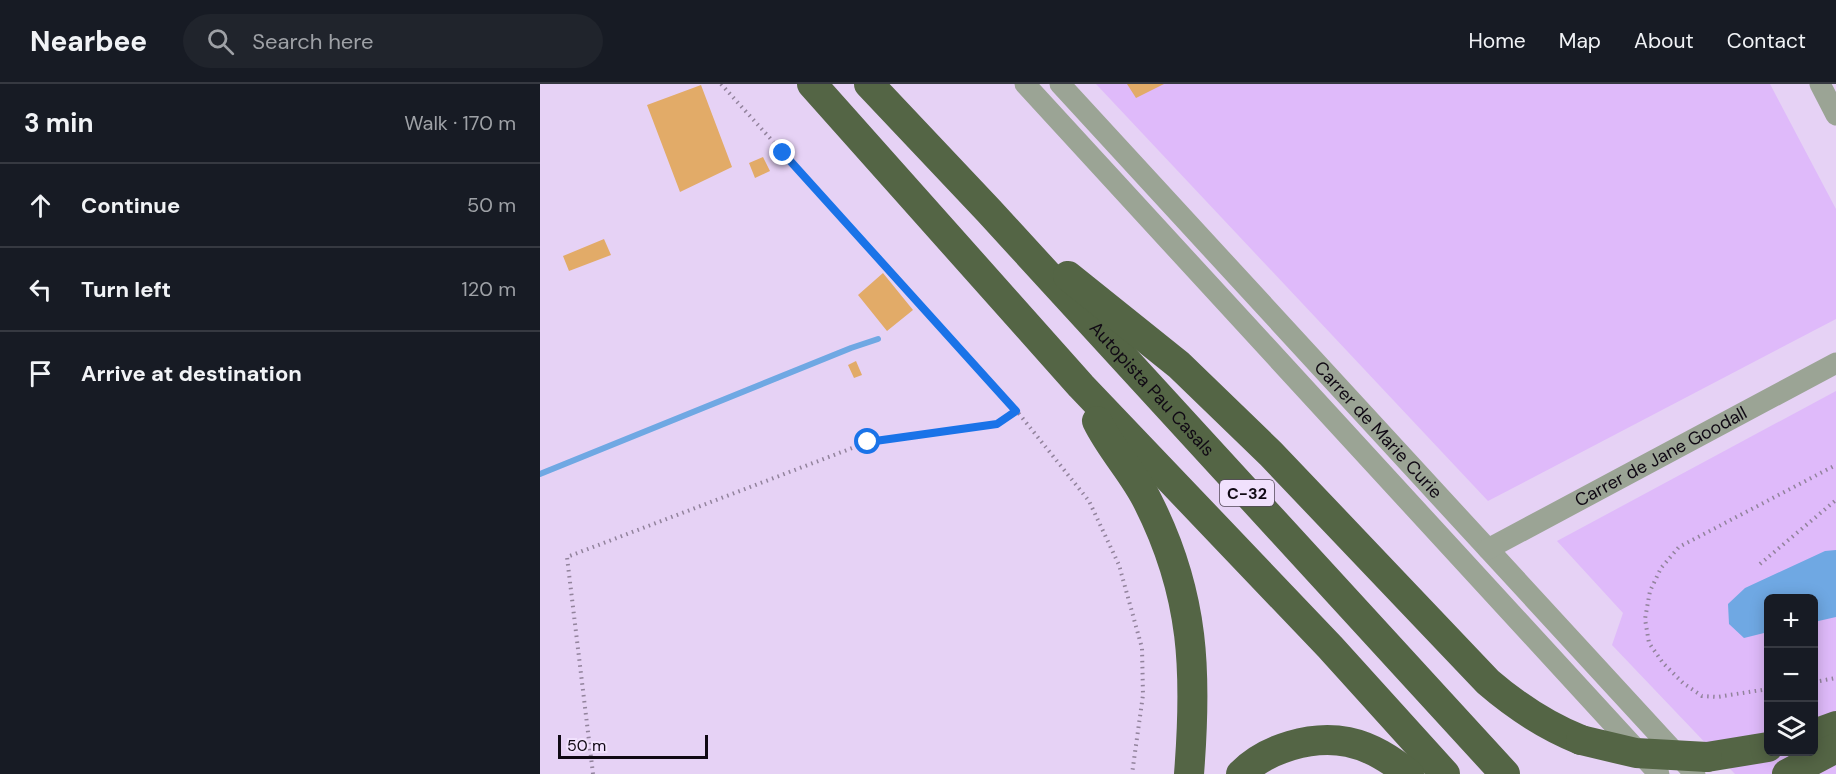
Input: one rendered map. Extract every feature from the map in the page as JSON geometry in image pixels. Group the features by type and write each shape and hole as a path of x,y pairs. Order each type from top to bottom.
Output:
{"highway":[{"name":"C-32","path":"812,84 1081,386 1330,647 1445,774"},
{"name":"Autopista Pau Casals","path":"869,84 989,211 1505,774"},
{"path":"989,211 1187,373 1271,454 1488,682 1512,703 1558,731 1581,740 1701,765 1764,748"},
{"path":"1081,386 1105,437 1148,501 1174,561 1189,625 1192,657 1194,692 1189,774"},
{"path":"1818,733 1836,726"},
{"path":"1241,774 1249,766 1271,754 1298,744 1328,741 1348,742 1368,748 1390,759 1409,774"},
{"path":"1787,774 1836,748"}],"street":[{"name":"Carrer de Marie Curie","path":"1025,84 1659,774"},
{"name":"Carrer de Marie Curie","path":"1060,84 1488,549 1701,765"},
{"path":"1820,84 1836,115"},
{"name":"Carrer de Jane Goodall","path":"1488,549 1836,363"}],"path":[{"path":"721,84 1016,411 1089,501 1119,564 1142,648 1143,695 1132,774"},
{"path":"593,774 572,615 567,557 868,442 997,424 1016,411"},
{"path":"1764,690 1717,697 1702,696 1683,683 1663,663 1649,643 1644,619 1650,591 1661,568 1679,547 1836,465"},
{"path":"1760,564 1836,500"},
{"path":"1818,681 1836,678"}],"shaded area":[{"path":"1096,84 1770,84 1836,209 1836,319 1488,501"},
{"path":"1836,391 1836,774 1735,774 1612,645 1623,613 1557,541"}],"water":[{"path":"1836,550 1836,617 1818,621 1818,594 1764,594 1764,633 1744,638 1729,624 1728,604 1745,588 1825,551"}],"building":[{"path":"1127,84 1164,84 1136,98"},
{"path":"701,85 732,167 680,192 647,105"},
{"path":"763,157 770,171 755,178 749,163"},
{"path":"604,239 611,255 569,271 563,256"},
{"path":"883,273 913,310 887,331 858,295"},
{"path":"856,361 862,375 854,378 848,365"}],"waterway":[{"path":"540,474 878,339"}],"route":[{"path":"783,153 1016,411 997,424 868,442"}]}
